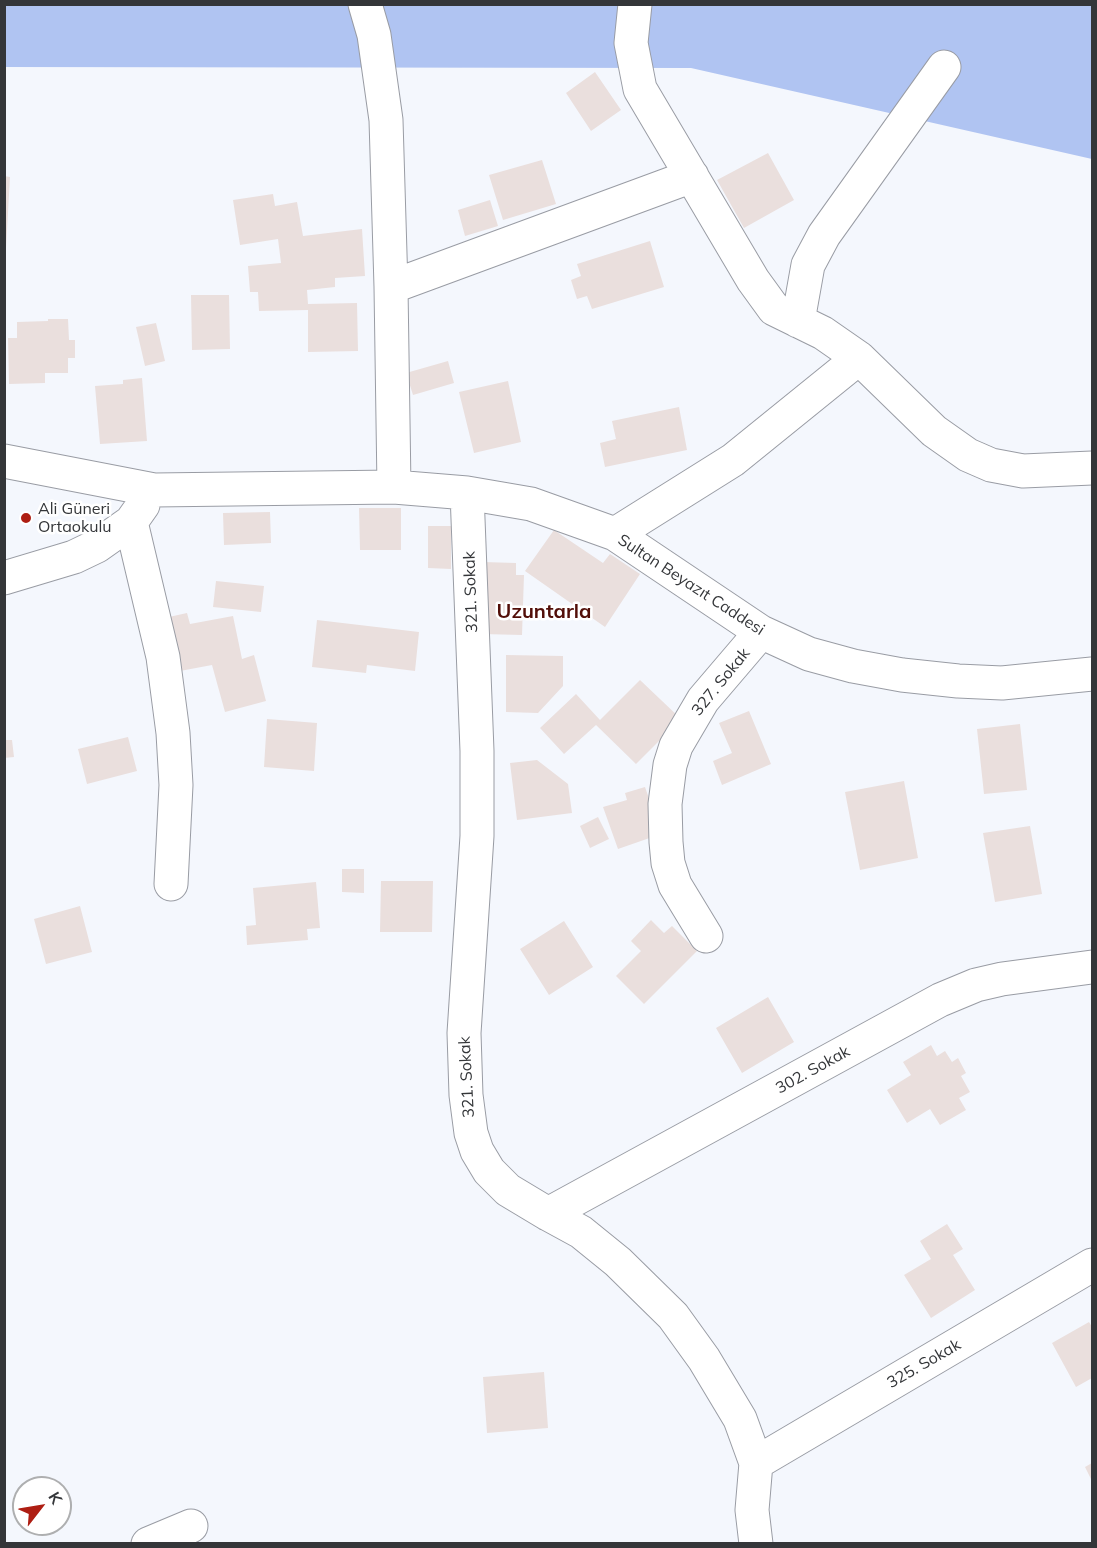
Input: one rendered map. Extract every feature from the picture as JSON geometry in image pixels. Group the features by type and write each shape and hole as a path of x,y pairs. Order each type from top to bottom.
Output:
{"street":[{"path":"365,4 374,35 386,120 394,487"},
{"path":"635,4 632,43 640,88 753,280 774,309 823,333 859,358 934,431 968,455 991,465 1023,471 1092,468"},
{"path":"798,321 808,265 824,235 944,67"},
{"path":"391,287 692,176"},
{"path":"615,534 733,460 859,358"},
{"name":"Sultan Beyazıt Caddesi","path":"4,461 154,490 394,487 467,493 531,504 615,534 761,632 809,654 853,666 902,675 958,681 1002,682 1092,674"},
{"path":"4,578 74,557 97,546 131,522 154,490"},
{"name":"321. Sokak","path":"467,493 477,751 477,836 464,1033 466,1095 471,1133 477,1151 489,1171 508,1190 581,1232 618,1262 673,1316 704,1359 740,1419 756,1463 752,1510 756,1544"},
{"path":"131,522 163,657 173,733 176,785 171,884"},
{"name":"327. Sokak","path":"706,936 675,885 668,863 665,804 670,765 676,746 703,700 761,632"},
{"name":"302. Sokak","path":"548,1214 940,1000 976,985 1002,979 1092,968"},
{"name":"325. Sokak","path":"756,1463 1092,1265"},
{"path":"148,1544 191,1526"}],"shaded area":[{"path":"5,5 1092,5 1092,159 691,68 5,67"}],"building":[{"path":"595,72 621,110 591,131 566,93"},
{"path":"768,153 794,200 744,228 717,180"},
{"path":"542,160 556,204 503,220 489,175"},
{"path":"4,176 10,177 6,248 4,248"},
{"path":"273,194 275,206 297,202 303,236 362,229 365,276 335,278 335,287 307,290 308,304 357,303 358,351 308,352 308,310 259,311 258,292 250,292 248,266 281,263 278,239 240,245 233,200"},
{"path":"490,200 498,226 465,236 458,210"},
{"path":"650,241 664,287 592,309 587,296 577,299 571,280 581,276 577,264"},
{"path":"191,295 229,295 230,349 192,350"},
{"path":"48,319 68,319 69,340 75,340 75,358 68,358 68,373 45,373 45,383 9,384 8,338 17,338 17,322 48,321"},
{"path":"156,323 165,361 145,366 136,327"},
{"path":"448,361 454,383 413,395 406,373"},
{"path":"142,378 147,441 100,444 95,386 123,384 123,380"},
{"path":"508,381 521,442 474,453 459,392"},
{"path":"679,407 687,450 605,467 600,443 616,439 612,421"},
{"path":"359,508 401,508 401,550 360,550"},
{"path":"270,512 271,543 224,545 223,513"},
{"path":"428,526 451,526 451,569 428,568"},
{"path":"554,530 603,563 610,554 640,574 605,627 525,571"},
{"path":"483,562 516,563 516,575 524,575 522,635 482,634"},
{"path":"216,581 264,586 261,612 213,607"},
{"path":"187,613 190,624 233,616 242,659 254,655 266,701 225,712 212,665 180,671 169,617"},
{"path":"317,620 419,632 415,671 367,665 366,673 312,667"},
{"path":"506,655 563,656 563,686 538,713 506,712"},
{"path":"640,680 681,719 636,764 596,725 564,754 540,728 576,694 600,720"},
{"path":"749,711 771,764 722,785 713,761 732,753 719,723"},
{"path":"267,719 317,723 314,771 264,767"},
{"path":"1020,724 1027,790 984,794 977,729"},
{"path":"128,737 137,771 87,784 78,749"},
{"path":"4,740 12,740 14,757 4,758"},
{"path":"537,760 568,784 572,813 517,820 510,763"},
{"path":"904,781 918,858 860,870 845,792"},
{"path":"645,787 661,834 618,849 603,807 627,800 625,793"},
{"path":"598,817 609,839 590,848 580,826"},
{"path":"1030,826 1042,894 995,902 983,833"},
{"path":"342,869 364,869 364,893 342,892"},
{"path":"381,881 433,881 432,932 380,932"},
{"path":"316,882 320,928 307,929 308,940 247,945 246,926 256,925 253,888"},
{"path":"80,906 92,952 46,964 34,919"},
{"path":"651,920 664,933 672,926 697,951 644,1004 616,976 641,951 631,941"},
{"path":"564,921 593,967 549,995 520,949"},
{"path":"768,997 794,1042 742,1073 716,1028"},
{"path":"931,1045 937,1056 945,1051 952,1062 958,1058 966,1073 961,1076 970,1092 959,1098 966,1110 940,1125 930,1109 907,1123 887,1090 911,1075 903,1062"},
{"path":"947,1224 963,1249 953,1255 975,1290 931,1318 904,1275 931,1259 920,1241"},
{"path":"1089,1322 1092,1327 1092,1378 1076,1387 1052,1343"},
{"path":"544,1372 548,1428 487,1433 483,1377"},
{"path":"1092,1463 1092,1481 1085,1467"}],"place":[{"name":"Ali Güneri Ortaokulu","path":"26,518"}],"district":[{"name":"Uzuntarla","path":"544,612"}]}
